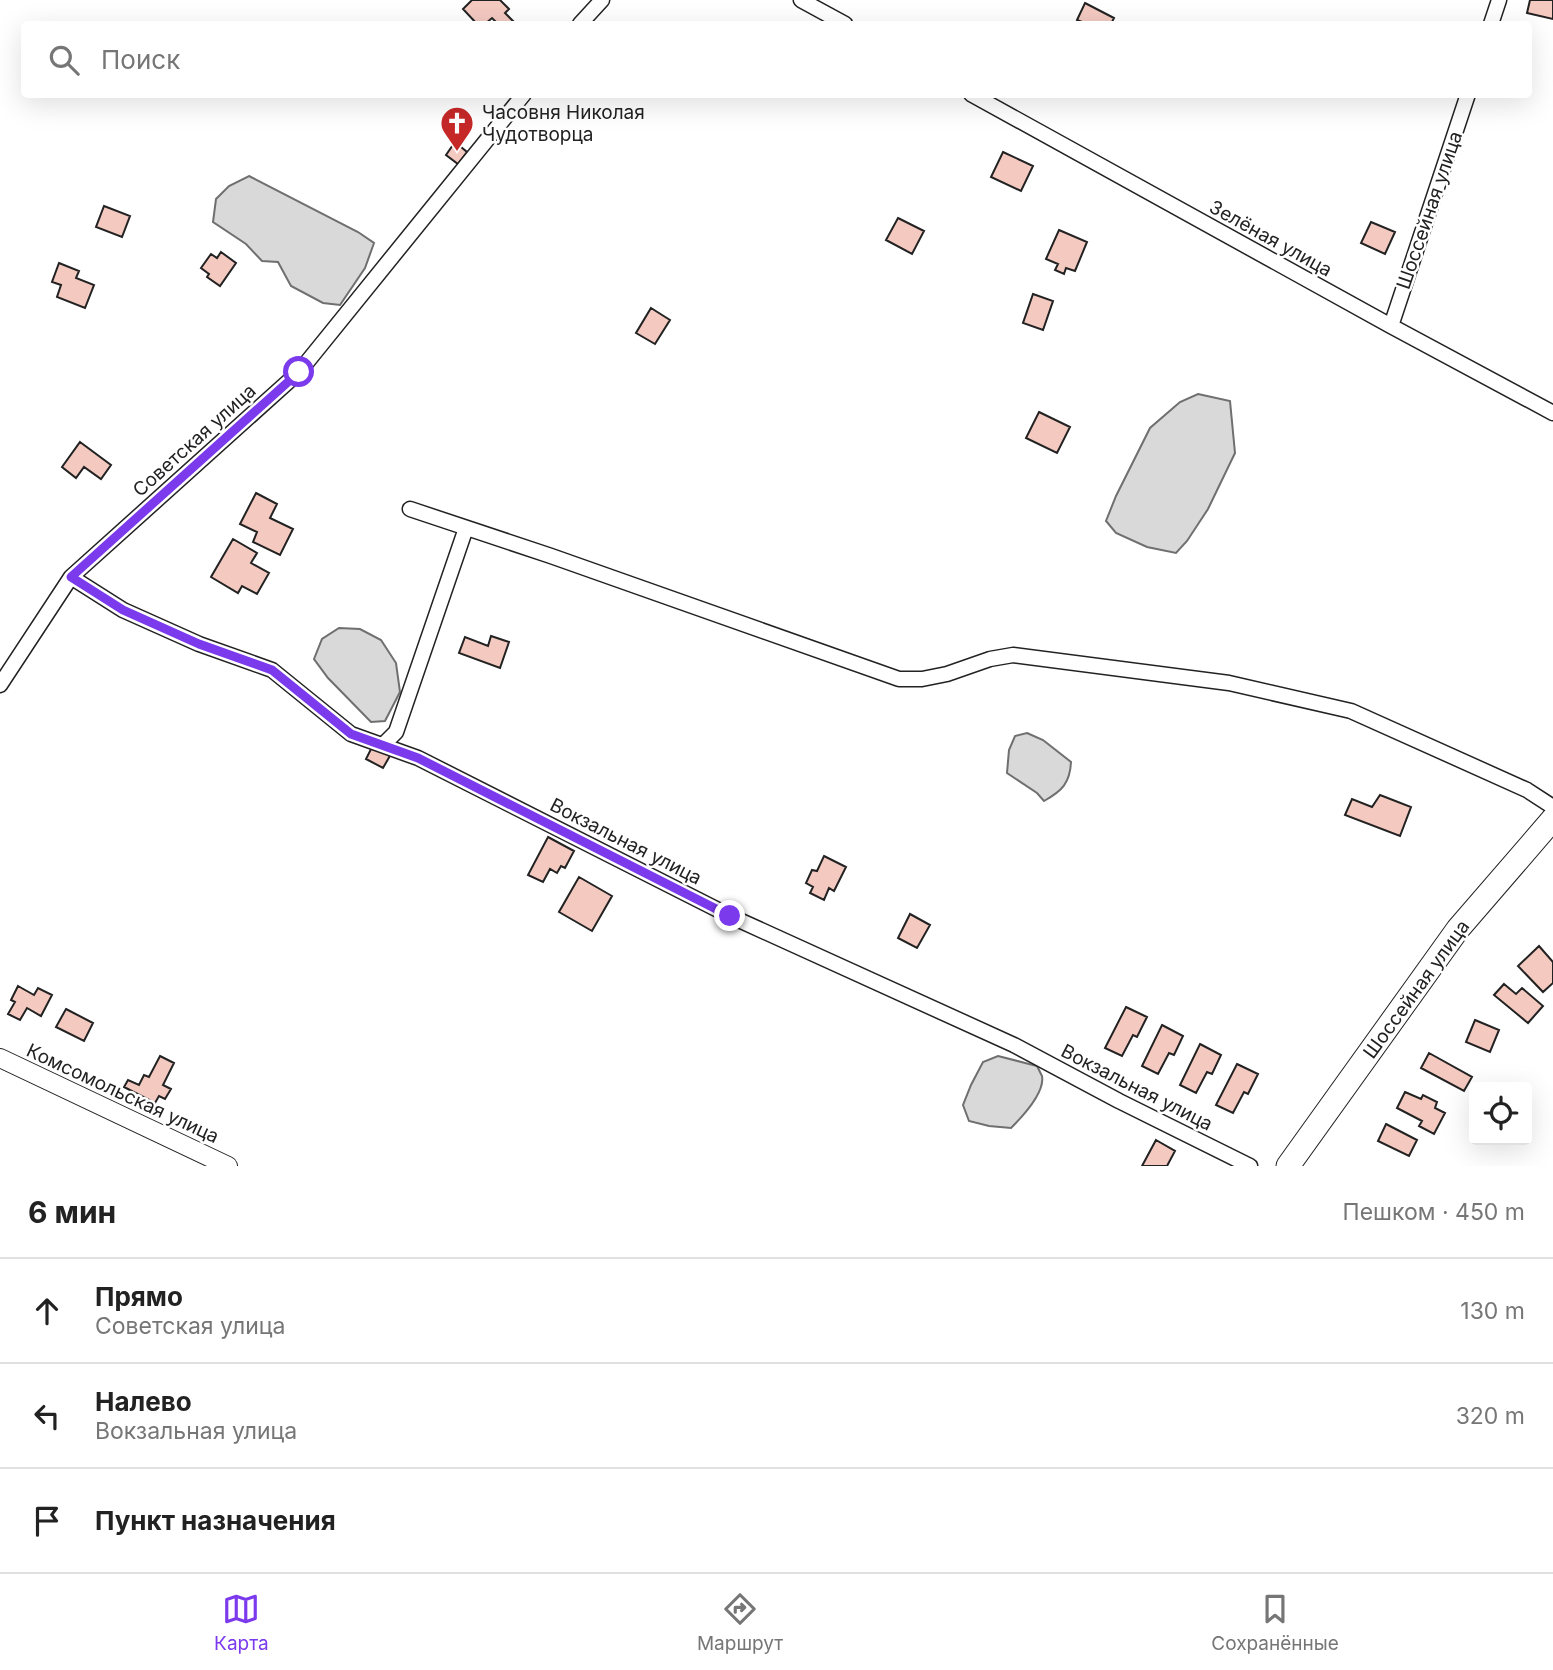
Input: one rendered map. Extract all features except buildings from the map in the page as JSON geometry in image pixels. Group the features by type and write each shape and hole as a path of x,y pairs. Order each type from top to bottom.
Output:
{"main road":[{"name":"Шоссейная улица","path":"1288,1166 1458,929 1553,819"}],"street":[{"path":"801,0 840,21"},
{"path":"1492,21 1499,0"},
{"path":"582,21 598,1"},
{"name":"Советская улица","path":"0,685 71,577 299,372 521,98"},
{"name":"Зелёная улица","path":"978,98 1553,413"},
{"name":"Шоссейная улица","path":"1391,326 1467,98"},
{"path":"410,509 899,679 922,679 1013,655 1230,683 1351,711 1527,790 1553,807"},
{"path":"383,745 396,733 466,528"},
{"name":"Вокзальная улица","path":"71,577 123,610 199,644 272,670 351,734 418,758 730,916 1014,1045 1250,1166"},
{"name":"Комсомольская улица","path":"0,1058 216,1164"}],"shaded area":[{"path":"249,176 358,232 374,243 365,268 340,305 323,303 291,286 278,262 262,261 246,244 213,222 216,199 229,186"},
{"path":"1198,394 1230,401 1235,453 1208,509 1176,553 1147,547 1116,533 1106,521 1150,428 1180,402"},
{"path":"339,628 360,629 381,640 396,663 400,692 385,721 371,722 328,678 314,659 322,639"},
{"path":"1027,733 1043,740 1071,762 1064,786 1044,801 1037,793 1007,773 1009,750 1015,736"},
{"path":"998,1056 1037,1066 1042,1076 1036,1097 1011,1128 969,1121 963,1105 983,1062"}],"place":[{"name":"Часовня Николая Чудотворца","path":"457,153"}],"route":[{"path":"299,372 71,577 123,610 199,644 272,670 351,734 418,758 730,916"}]}
